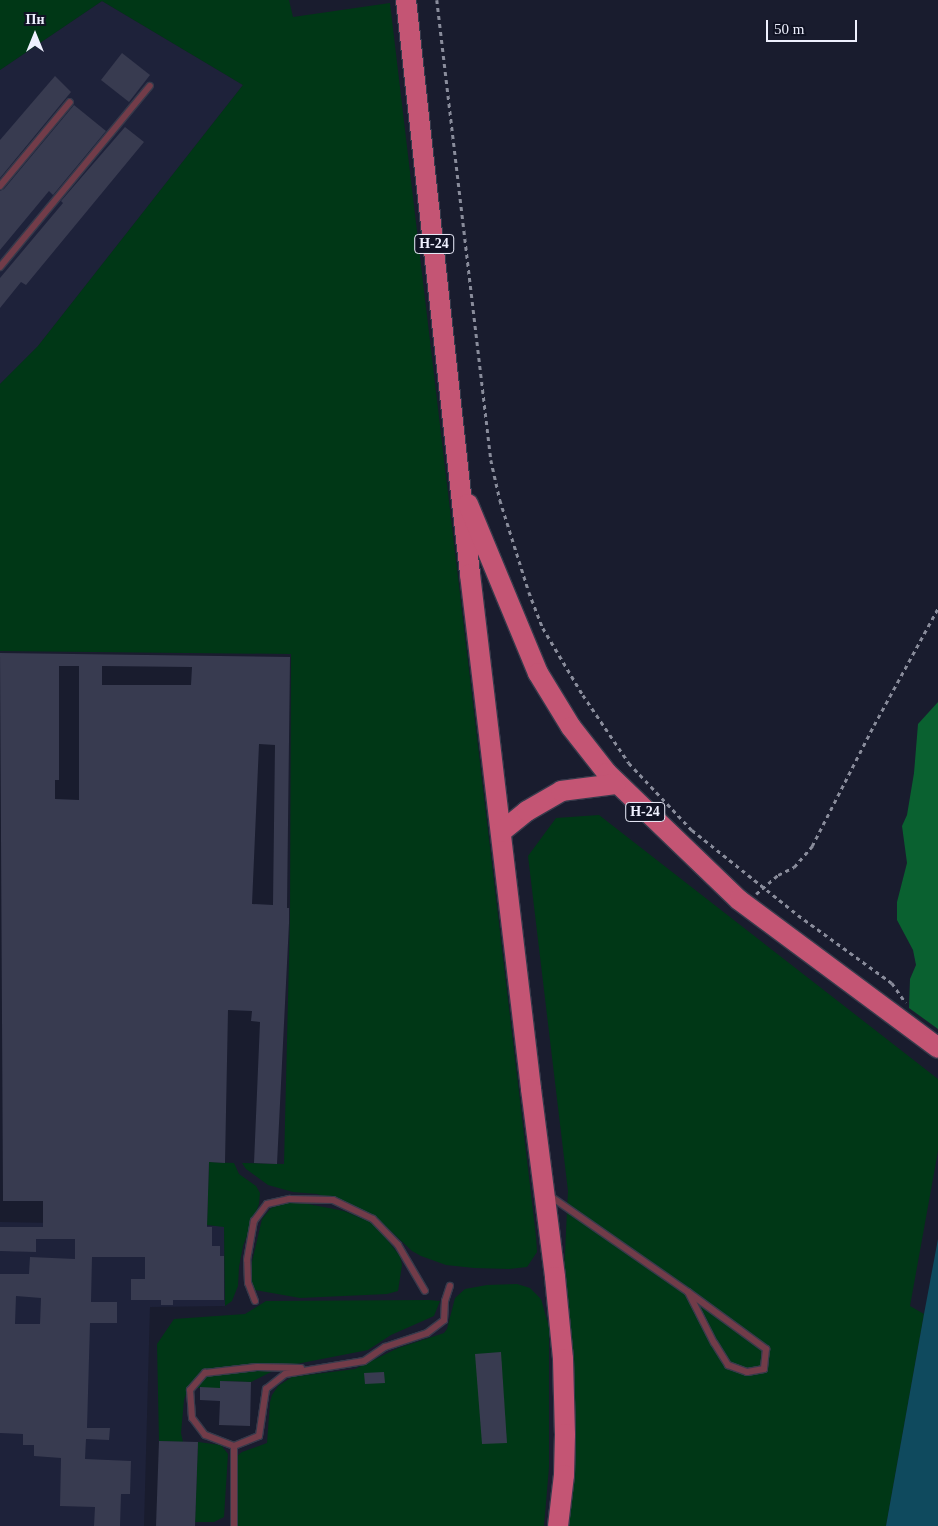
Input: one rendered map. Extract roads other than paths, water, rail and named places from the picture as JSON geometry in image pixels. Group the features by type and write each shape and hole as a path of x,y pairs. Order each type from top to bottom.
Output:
{"main road":[{"name":"Н-24","path":"406,0 460,488 482,536 538,673 578,738 616,784 744,904 938,1048"},
{"path":"460,488 555,1277 564,1381 565,1461 558,1526"},
{"path":"501,832 527,811 561,791 616,784"}],"lane":[{"path":"0,267 150,86"},
{"path":"0,186 70,102"},
{"path":"545,1193 688,1292 766,1348 764,1369 747,1372 728,1365 714,1344 688,1292"},
{"path":"255,1301 248,1282 247,1260 254,1221 267,1204 289,1199 333,1200 373,1219 398,1245 425,1291"},
{"path":"317,1368 257,1367 205,1373 190,1390 192,1418 205,1435 234,1446 260,1436 266,1389 285,1374 364,1360 385,1347 427,1333 444,1320 445,1301 450,1286"},
{"path":"234,1446 234,1526"}]}
